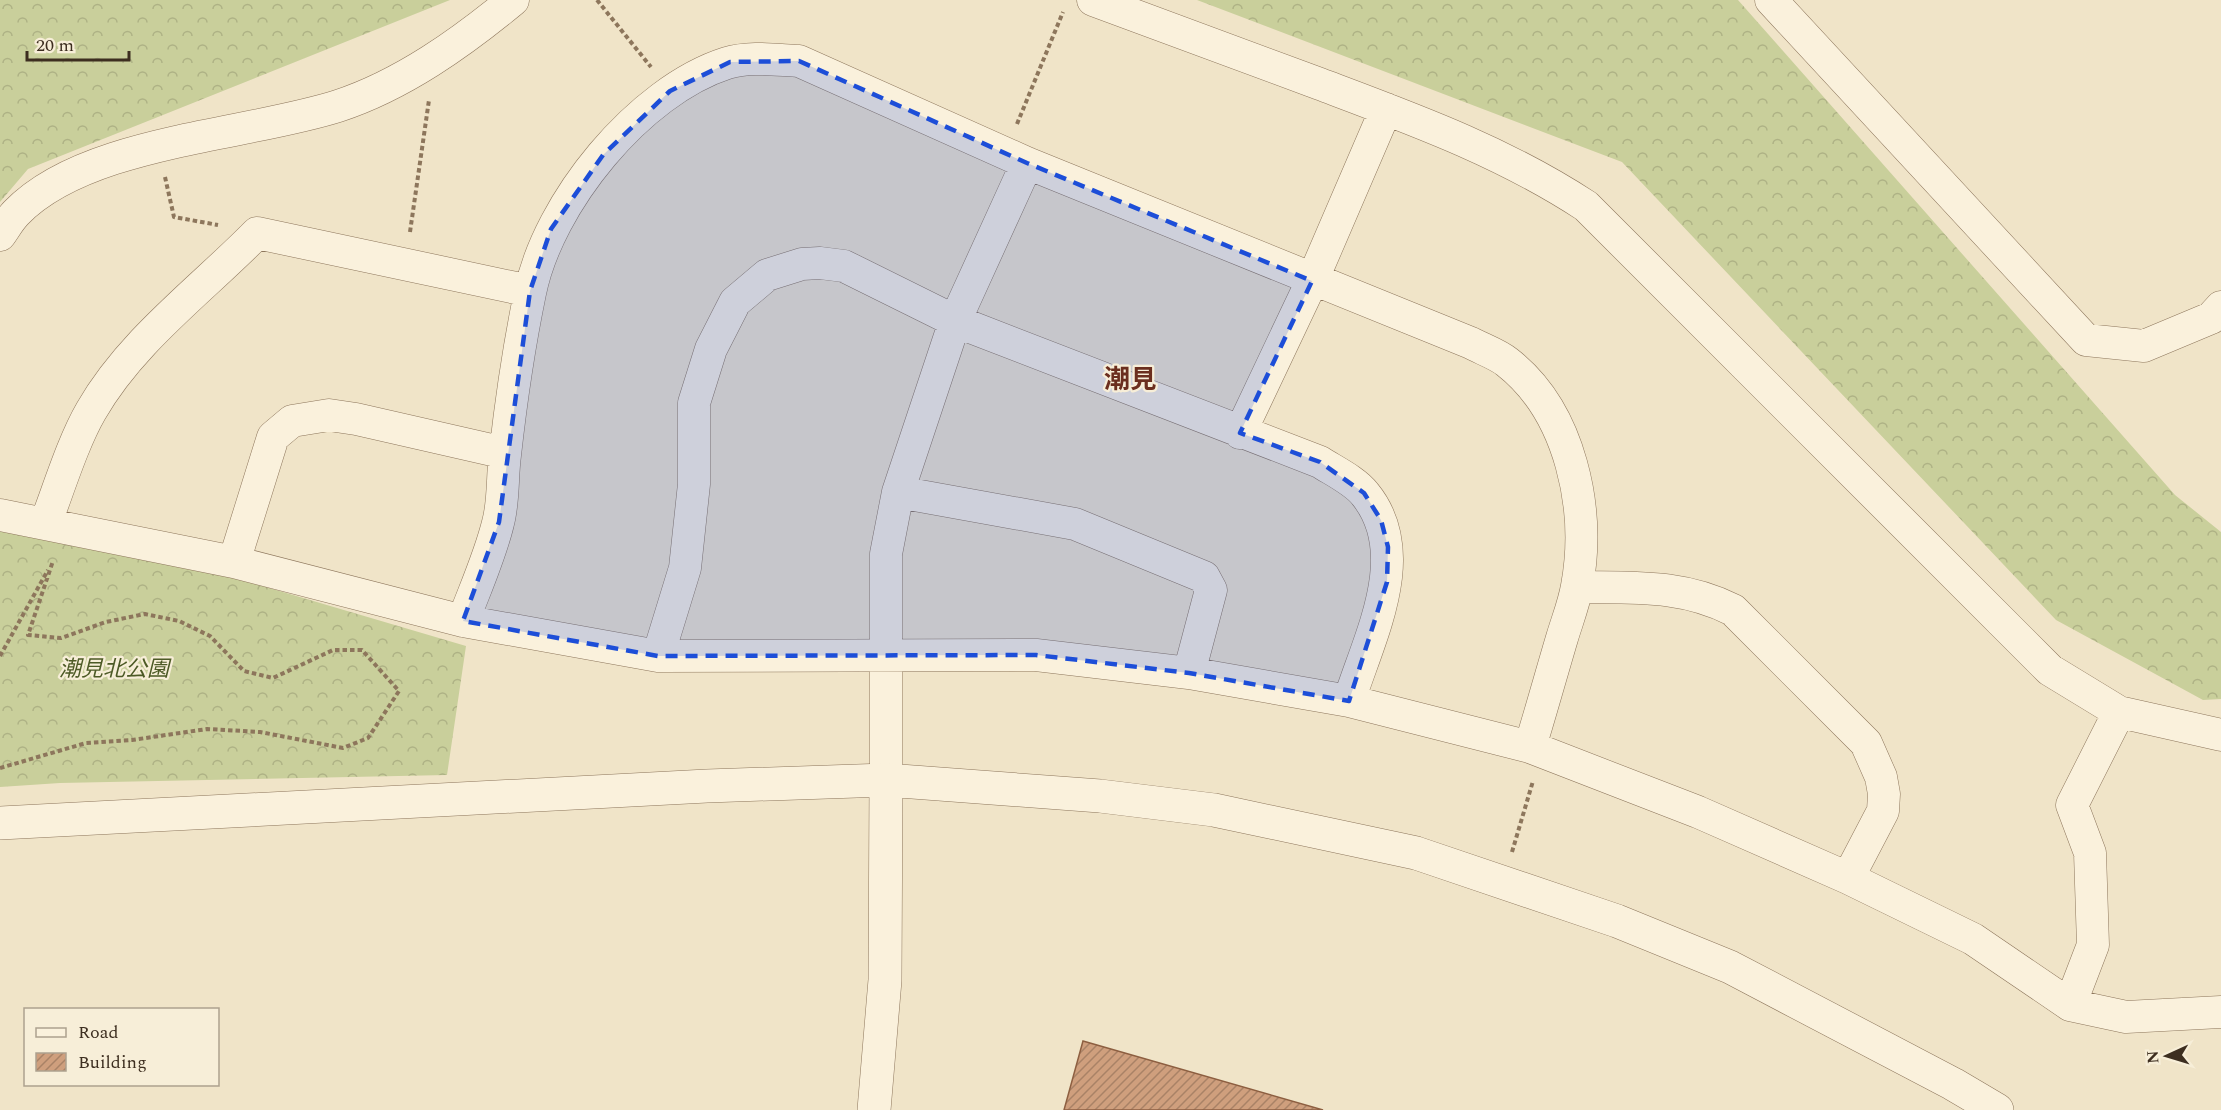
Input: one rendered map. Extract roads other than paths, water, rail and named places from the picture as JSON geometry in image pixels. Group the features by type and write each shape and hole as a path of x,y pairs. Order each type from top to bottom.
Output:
{"street":[{"path":"0,235 17,212 71,174 159,147 337,106 379,90 435,57 487,22 513,0"},
{"path":"1093,0 1386,109 1479,147 1540,176 1586,206 2050,670 2119,712 2221,735"},
{"path":"1771,0 2086,340 2144,346 2211,318 2221,307"},
{"path":"463,621 499,522 505,453 530,291 551,229 611,146 670,91 705,71 730,62 762,59 800,61 1016,158 1471,343 1506,361 1527,383 1554,421 1572,462 1581,544 1577,587 1530,747"},
{"path":"1240,433 1312,280 1386,109"},
{"path":"874,1110 885,980 886,554 898,492 955,321 1016,158"},
{"path":"46,522 90,412 120,369 163,323 257,233 530,291"},
{"path":"658,656 685,568 694,484 694,403 711,349 735,302 766,275 802,264 820,263 844,266 955,321 1320,462 1364,493 1381,520 1388,547 1387,582 1349,701"},
{"path":"234,562 273,436 292,421 329,416 356,419 505,453"},
{"path":"898,492 1075,524 1204,577 1211,590 1189,673"},
{"path":"0,514 234,562 463,621 658,656 1036,655 1189,673 1349,701 1530,747 1698,812 1848,878 1973,939 2070,1005 2126,1017 2221,1012"},
{"path":"1577,587 1684,591 1709,598 1733,610 1866,743 1881,777 1884,794 1883,811 1848,878"},
{"path":"2070,1005 2093,945 2090,853 2072,805 2119,712"},
{"path":"0,823 707,786 886,780 1100,796 1214,810 1416,853 1617,921 1730,967 1943,1078 1997,1110"}],"district":[{"name":"潮見","path":"1130,380"}],"park label":[{"name":"潮見北公園","path":"114,669"}]}
